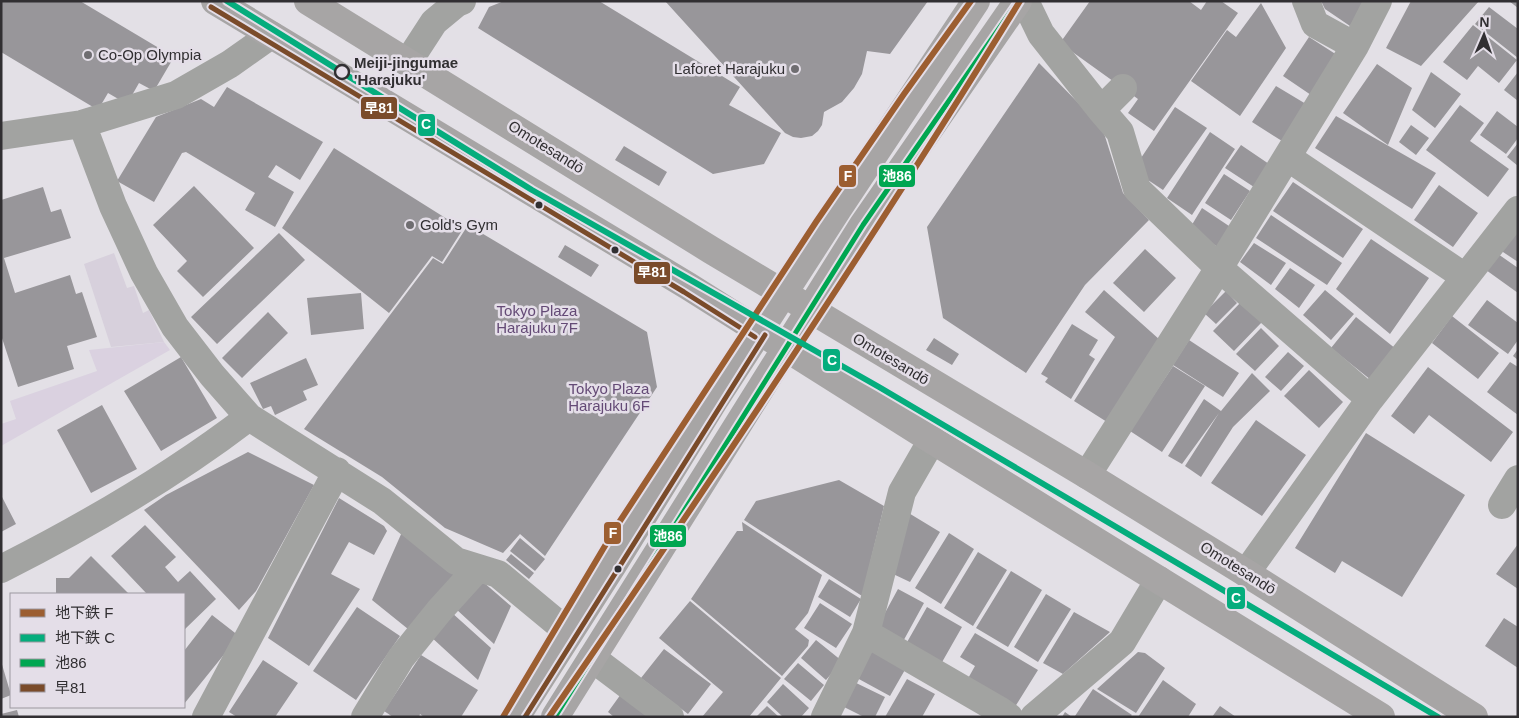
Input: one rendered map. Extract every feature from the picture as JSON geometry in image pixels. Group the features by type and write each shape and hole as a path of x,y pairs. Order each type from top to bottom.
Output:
{"main road":[{"path":"215,1 688,286 932,440 1381,717"},
{"name":"Omotesandō","path":"308,1 810,310 1087,475 1474,717"},
{"path":"516,717 568,632 613,565 694,431 976,1"},
{"path":"556,717 885,190 1018,1"}],"street":[{"path":"408,62 434,22 462,1"},
{"path":"1025,1 1042,34 1100,110 1120,132 1116,146 1136,189 1219,268 1370,399"},
{"path":"1306,1 1315,24 1355,46"},
{"path":"1087,475 1219,268 1355,46 1378,1"},
{"path":"1,136 82,124 176,95 230,64 271,35"},
{"path":"1100,110 1123,88"},
{"path":"82,124 113,206 144,273 175,327 212,375 249,417 382,501 456,561 498,574 568,632"},
{"path":"1287,157 1465,277"},
{"path":"1246,573 1370,399 1518,210"},
{"path":"1,569 103,515 210,447 249,417"},
{"path":"825,717 866,634 902,492 932,440"},
{"path":"206,717 337,471"},
{"path":"1502,505 1518,479"},
{"path":"366,717 401,658 439,611 478,568"},
{"path":"1034,717 1122,642 1159,580"},
{"path":"866,634 1009,717"},
{"path":"592,658 670,717"}],"shaded area":[{"path":"114,253 127,288 134,286 143,313 149,310 164,342 111,347 84,264"},
{"path":"164,342 170,350 1,446 1,424 16,419 10,401 97,371 89,350"}],"building":[{"name":"Co-Op Olympia","path":"1,1 80,1 174,57 154,91 139,83 127,104 108,93 98,110 1,52"},
{"path":"504,1 599,1 740,87 729,105 781,133 764,164 713,174 478,28 489,7"},
{"name":"Laforet Harajuku","path":"665,1 928,1 890,54 867,51 862,74 854,88 842,102 824,112 822,125 818,131 812,136 801,138 785,133"},
{"path":"1090,1 1189,1 1201,10 1207,1 1221,1 1238,13 1154,131 1128,113 1138,99 1060,43"},
{"path":"1321,1 1362,1 1365,3 1350,26 1325,9"},
{"path":"1411,1 1479,1 1421,66 1386,48"},
{"path":"1509,1 1518,1 1518,8"},
{"path":"1261,3 1286,48 1240,116 1191,81 1227,30 1236,37"},
{"path":"1489,7 1518,29 1518,58 1475,24"},
{"path":"1473,25 1517,60 1499,83 1478,66 1467,80 1443,62"},
{"path":"1309,37 1337,55 1311,95 1283,76"},
{"path":"1039,63 1102,127 1123,193 1149,220 1085,285 1026,373 943,318 927,227"},
{"path":"1377,64 1412,88 1388,145 1343,113"},
{"path":"1431,72 1461,94 1435,128 1412,110"},
{"path":"1518,72 1518,101 1504,90"},
{"path":"1276,86 1306,104 1282,141 1252,122"},
{"path":"227,87 323,142 300,180 276,165 268,177 294,192 275,227 245,210 255,193 186,152 182,153 154,202 117,181 156,117 201,99 214,107"},
{"path":"1460,105 1484,123 1470,141 1509,169 1488,197 1426,150"},
{"path":"1175,107 1207,128 1163,190 1148,180 1141,158"},
{"path":"1497,111 1518,127 1518,138 1506,154 1480,135"},
{"path":"1336,116 1436,173 1412,209 1315,148"},
{"path":"1411,125 1429,138 1416,155 1399,142"},
{"path":"1210,132 1235,149 1192,215 1167,198"},
{"path":"1518,143 1518,166 1507,157"},
{"path":"1241,145 1269,164 1254,187 1225,168"},
{"path":"624,146 667,172 659,186 615,160"},
{"path":"334,148 463,229 442,262 432,256 389,313 282,228"},
{"path":"1224,174 1250,191 1231,220 1205,203"},
{"path":"1293,182 1363,229 1343,258 1273,211"},
{"path":"1439,185 1478,213 1453,247 1414,220"},
{"path":"194,186 254,248 203,297 177,271 187,261 153,225"},
{"path":"43,187 51,212 61,209 71,238 4,258 15,293 70,275 76,294 82,292 97,337 67,346 74,369 18,387 1,335 1,200"},
{"path":"1202,208 1232,228 1219,248 1190,228"},
{"path":"1271,215 1342,263 1327,285 1256,238"},
{"path":"468,225 647,332 657,387 545,556 520,534 503,553 445,528 382,477 304,429 433,258 443,264"},
{"path":"1518,225 1518,262 1500,250"},
{"path":"279,233 305,260 217,344 191,317"},
{"path":"1371,239 1429,278 1390,334 1336,289"},
{"path":"1254,243 1286,263 1271,285 1240,262"},
{"path":"565,245 599,265 591,277 558,257"},
{"path":"1145,249 1176,278 1144,312 1113,283"},
{"path":"1498,254 1518,268 1518,293 1486,270"},
{"path":"1290,268 1315,285 1299,308 1275,289"},
{"path":"1104,290 1160,340 1107,422 1074,401 1115,337 1085,312"},
{"path":"1325,290 1354,314 1331,340 1303,315"},
{"path":"1226,291 1237,303 1216,324 1204,313"},
{"path":"361,293 364,329 311,335 307,298"},
{"path":"1487,300 1518,323 1518,340 1508,354 1468,325"},
{"path":"1241,302 1262,322 1234,351 1213,331"},
{"path":"268,312 288,333 242,378 222,358"},
{"path":"1452,316 1499,353 1478,379 1432,343"},
{"path":"1356,317 1396,349 1371,380 1331,348"},
{"path":"1072,324 1098,340 1089,355 1095,359 1071,399 1045,382 1048,378 1041,374"},
{"path":"1261,328 1279,346 1255,371 1236,354"},
{"path":"934,338 959,354 952,365 926,350"},
{"path":"1189,340 1239,373 1223,397 1173,365"},
{"path":"1518,349 1518,360 1513,356"},
{"path":"1288,352 1304,366 1281,391 1265,377"},
{"path":"181,357 217,418 161,451 124,391"},
{"path":"306,358 318,385 303,391 307,400 275,415 271,406 263,409 250,383"},
{"path":"1510,362 1518,367 1518,415 1487,392"},
{"path":"1173,366 1205,386 1162,452 1130,431"},
{"path":"1428,367 1513,432 1491,462 1429,415 1414,434 1391,416"},
{"path":"1309,370 1343,402 1319,428 1284,396"},
{"path":"1252,373 1270,391 1233,427 1201,477 1185,466 1219,413 1182,464 1168,456 1204,399 1221,411"},
{"path":"102,405 137,469 91,493 57,430"},
{"path":"1256,420 1306,455 1262,516 1211,483"},
{"path":"1366,433 1465,495 1402,597 1342,561 1335,573 1295,548"},
{"path":"248,452 314,485 256,591 239,610 144,510 166,495"},
{"path":"839,480 884,506 862,596 744,520 756,501"},
{"path":"1,495 16,524 1,532"},
{"path":"339,498 384,526 387,531 374,555 349,542 331,574 360,589 309,666 268,638"},
{"path":"907,512 940,532 910,582 891,573"},
{"path":"742,522 822,575 808,613 795,629 809,640 808,646 782,676 691,599 737,531 743,531"},
{"path":"145,525 176,557 165,567 178,582 190,571 216,599 185,629 185,593 146,593 111,556"},
{"path":"402,532 456,575 408,629 372,600"},
{"path":"949,533 974,549 941,604 915,588"},
{"path":"520,538 545,559 535,571 510,551"},
{"path":"1518,544 1518,589 1496,574"},
{"path":"978,552 1007,570 973,626 944,608"},
{"path":"511,554 534,573 529,579 506,560"},
{"path":"91,556 128,593 56,593 56,578 69,578"},
{"path":"1011,571 1042,590 1008,647 976,628"},
{"path":"829,579 861,599 850,617 818,597"},
{"path":"482,581 511,606 494,644 456,609"},
{"path":"898,589 924,603 900,647 874,633"},
{"path":"1046,594 1071,609 1038,662 1014,647"},
{"path":"690,601 781,678 749,717 702,717 723,692 659,638"},
{"path":"820,603 852,624 836,648 804,628"},
{"path":"357,607 400,636 356,700 313,671"},
{"path":"927,607 962,627 937,671 902,651"},
{"path":"451,612 491,648 478,680 430,636"},
{"path":"1074,612 1110,632 1063,674 1043,663"},
{"path":"212,615 239,636 185,703 185,650"},
{"path":"1504,618 1518,627 1518,668 1485,646"},
{"path":"975,633 1038,670 1013,710 966,682 975,666 960,657"},
{"path":"816,640 842,661 826,680 801,658"},
{"path":"664,649 711,684 688,714 641,678"},
{"path":"872,650 906,668 890,696 857,678"},
{"path":"1138,652 1145,653 1165,668 1136,713 1097,689"},
{"path":"421,655 478,690 461,717 424,717 420,714 419,717 393,717 384,711"},
{"path":"263,660 298,683 275,717 237,717 229,712"},
{"path":"1,661 10,695 1,699"},
{"path":"798,663 824,685 811,701 784,679"},
{"path":"907,679 935,694 922,717 885,717"},
{"path":"850,680 885,697 875,717 864,717 838,704"},
{"path":"1163,680 1196,704 1188,717 1138,717"},
{"path":"783,684 809,708 801,717 783,717 767,702"},
{"path":"1093,689 1132,715 1130,717 1075,716"},
{"path":"621,694 651,717 614,717 608,712"},
{"path":"767,706 779,717 756,717"},
{"path":"1220,706 1236,717 1212,717"},
{"path":"17,710 19,717 1,717 1,714"},
{"path":"1065,712 1072,717 1062,717"}],"metro line":[{"name":"C","path":"227,1 532,190 879,387 1438,717"},
{"name":"F","path":"503,717 618,524 816,222 971,1"},
{"name":"F","path":"549,717 789,362 906,182 1020,1"}],"transit line":[{"name":"池86","path":"555,717 863,225 1018,1"},
{"name":"早81","path":"211,7 684,292 755,337"},
{"name":"早81","path":"525,717 765,335"}],"place":[{"name":"Co-Op Olympia","path":"88,55"},
{"name":"Laforet Harajuku","path":"795,69"},
{"name":"Meiji-jingumae 'Harajuku'","path":"342,72"},
{"name":"Gold's Gym","path":"410,225"}],"park label":[{"name":"Tokyo Plaza Harajuku 7F","path":"537,320"},
{"name":"Tokyo Plaza Harajuku 6F","path":"609,398"}]}
